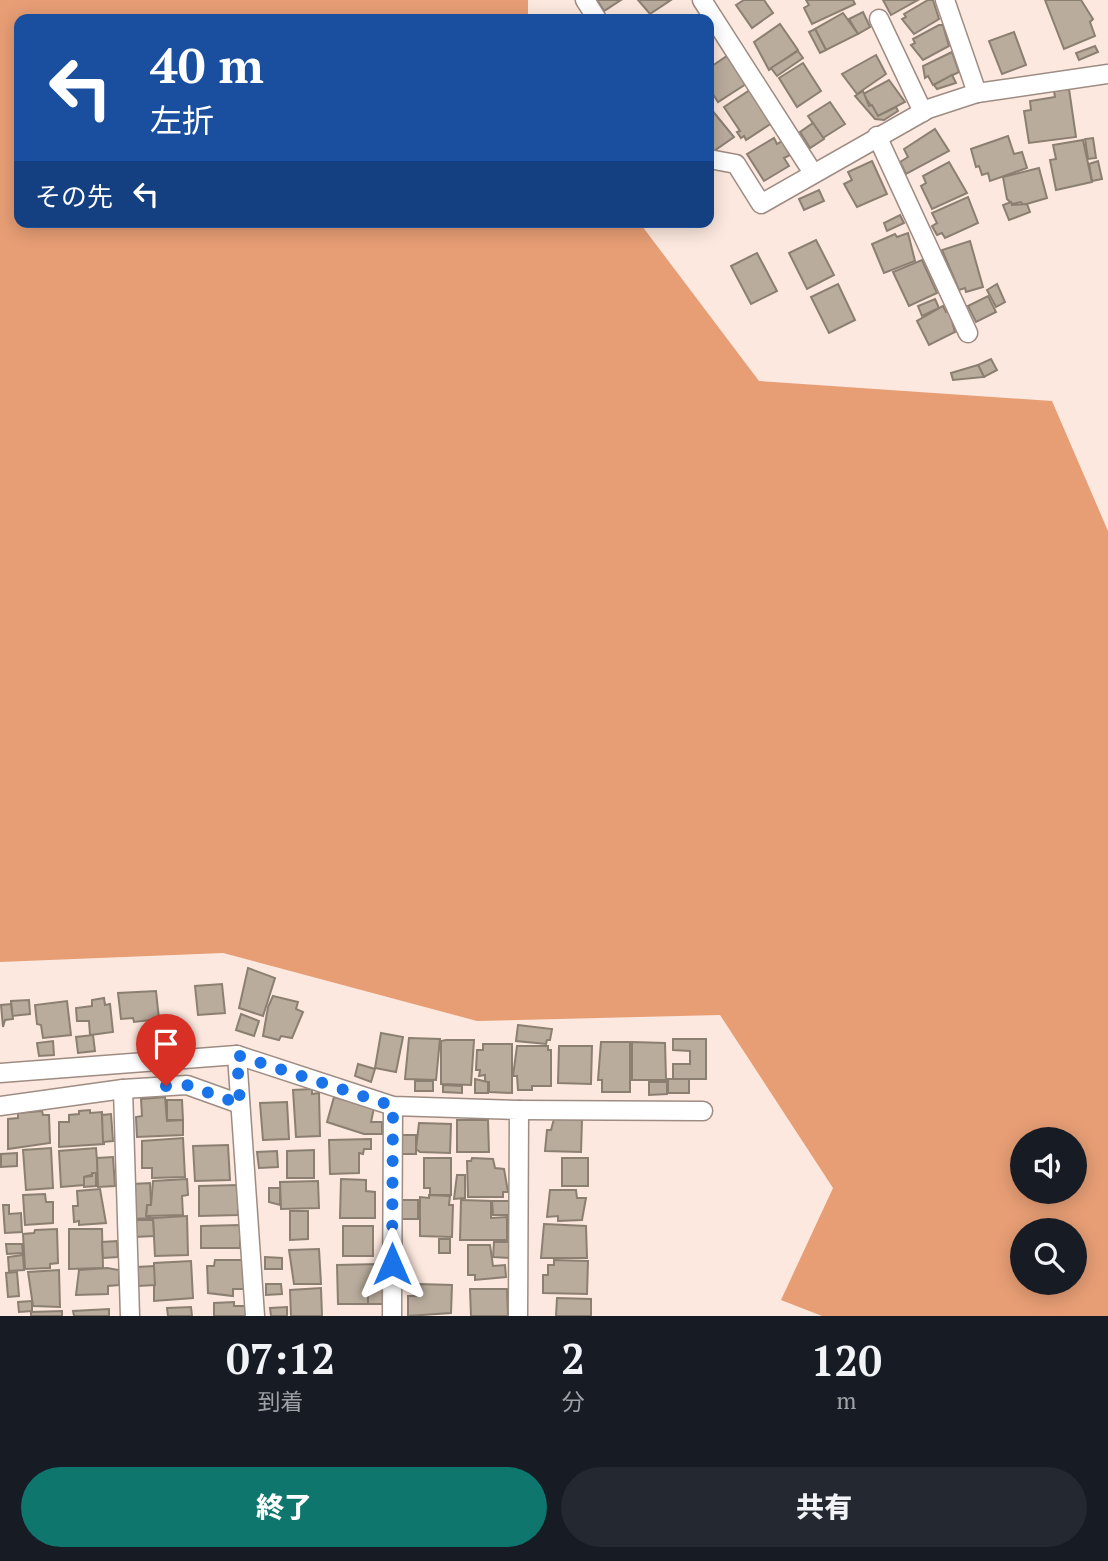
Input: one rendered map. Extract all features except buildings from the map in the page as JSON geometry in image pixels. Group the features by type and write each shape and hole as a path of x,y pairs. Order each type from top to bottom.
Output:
{"street":[{"path":"945,0 977,93"},
{"path":"714,19 813,173"},
{"path":"879,19 923,111"},
{"path":"714,160 736,164 761,204 923,111 977,93 1108,74"},
{"path":"877,136 968,333"},
{"path":"237,1055 254,1316"},
{"path":"0,1073 237,1055 393,1106 703,1111"},
{"path":"0,1106 123,1088 187,1085 240,1104"},
{"path":"123,1088 130,1316"},
{"path":"392,1316 393,1106"},
{"path":"517,1316 519,1110"}],"shaded area":[{"path":"0,0 528,0 528,14 14,14 14,228 644,228 759,381 1052,401 1108,531 1108,1316 822,1316 781,1300 833,1188 720,1015 477,1021 223,953 0,962"}],"route":[{"path":"166,1086 187,1085 240,1104 237,1055 393,1106 392,1264"}]}
